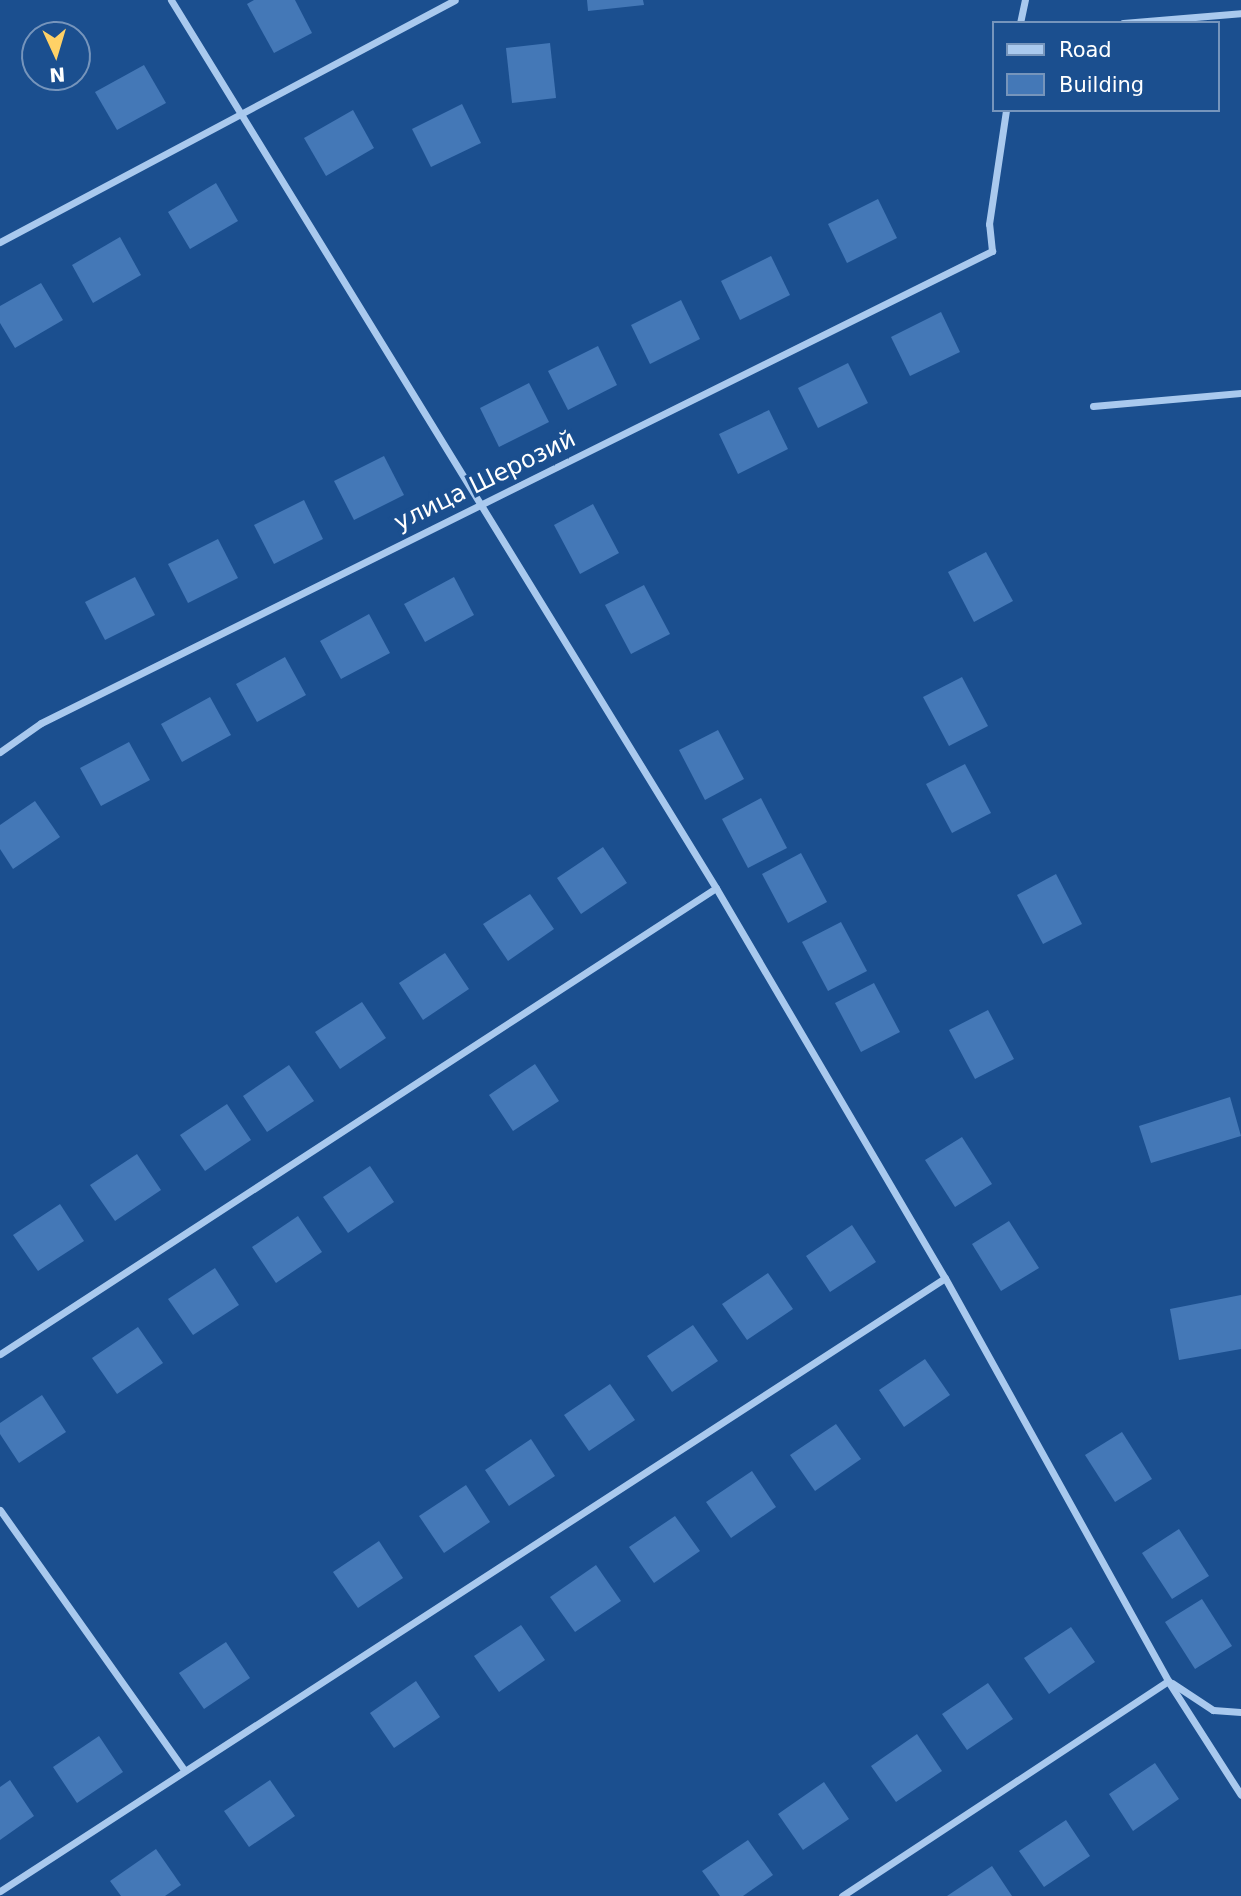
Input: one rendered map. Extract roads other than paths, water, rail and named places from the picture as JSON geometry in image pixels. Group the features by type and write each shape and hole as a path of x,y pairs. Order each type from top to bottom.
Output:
{"street":[{"path":"171,0 716,888 945,1278 1168,1681 1241,1794"},
{"path":"0,242 455,0"},
{"path":"1020,21 1025,0"},
{"path":"1147,21 1241,13"},
{"name":"улица Шерозий","path":"0,752 41,723 992,251 989,223 1006,112"},
{"path":"1093,406 1241,393"},
{"path":"0,1354 716,888"},
{"path":"0,1891 945,1278"},
{"path":"0,1510 184,1770"},
{"path":"1168,1681 1213,1710 1241,1712"},
{"path":"842,1896 1168,1681"}]}
